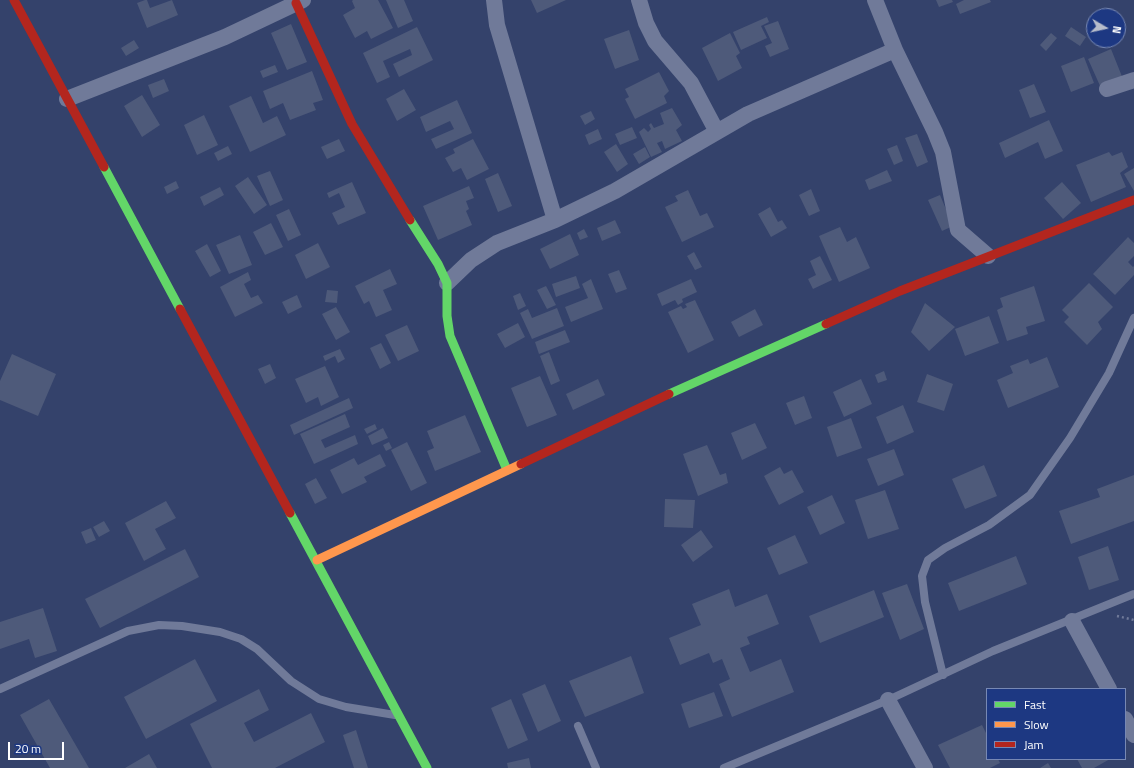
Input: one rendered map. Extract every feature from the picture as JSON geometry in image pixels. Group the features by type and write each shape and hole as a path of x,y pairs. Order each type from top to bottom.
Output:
{"street":[{"path":"14,0 317,560 427,768"},
{"path":"639,0 646,23 655,42 691,83 717,132"},
{"path":"875,0 895,50 935,132 943,152 958,230 988,256"},
{"path":"67,99 225,37 299,2 352,124 403,210 438,264 447,283 447,316 450,336 506,470"},
{"path":"491,2 555,220"},
{"path":"447,283 471,260 497,243 555,220 615,191 748,114 895,50"},
{"path":"1107,88 1134,80"},
{"path":"317,560 700,379 900,291 1134,200"},
{"path":"1072,621 1108,688"},
{"path":"888,700 925,768"},
{"path":"1126,721 1134,735"}],"lane":[{"path":"943,675 925,602 922,576 928,560 945,548 989,525 1030,495 1070,438 1105,380 1134,318"},
{"path":"724,768 888,700 993,651 1072,621 1134,594"},
{"path":"0,689 128,631 159,625 182,626 220,632 241,639 257,649 291,681 319,699 346,707 399,715"},
{"path":"578,726 596,768"}],"building":[{"path":"147,0 150,8 172,0 178,15 147,28 137,3"},
{"path":"378,0 393,28 371,39 367,31 355,38 343,15 355,8 352,1"},
{"path":"386,0 404,0 413,21 398,28"},
{"path":"531,0 566,0 537,13"},
{"path":"936,0 952,0 953,2 939,7"},
{"path":"964,0 990,0 991,2 960,14 956,4"},
{"path":"767,17 769,22 761,26 767,38 741,50 733,32"},
{"path":"778,21 789,49 770,57 765,46 772,43 764,26"},
{"path":"291,24 307,62 287,70 271,33"},
{"path":"417,27 433,60 399,77 393,64 412,55 410,49 383,61 390,77 377,83 363,53"},
{"path":"1071,27 1086,37 1080,46 1065,36"},
{"path":"629,30 639,60 615,69 604,39"},
{"path":"730,33 740,53 736,56 742,68 718,81 702,48"},
{"path":"1051,33 1057,38 1046,51 1040,45"},
{"path":"134,40 139,48 126,56 121,48"},
{"path":"1111,49 1123,79 1101,88 1088,59"},
{"path":"1084,57 1094,83 1071,92 1061,66"},
{"path":"275,65 278,72 263,78 260,71"},
{"path":"312,71 323,100 313,103 316,110 290,120 283,103 270,109 263,91"},
{"path":"659,72 669,91 664,96 667,103 635,119 625,99 629,97 625,89"},
{"path":"164,79 169,91 153,98 148,85"},
{"path":"1034,84 1046,112 1030,118 1019,90"},
{"path":"404,89 416,110 397,121 386,99"},
{"path":"142,95 160,125 142,137 124,106"},
{"path":"251,96 263,123 277,116 286,135 250,152 229,106"},
{"path":"457,100 472,133 436,149 431,139 454,129 450,121 426,132 420,117"},
{"path":"672,108 682,125 676,130 682,141 665,149 662,141 657,143 662,152 651,157 639,132 644,128 648,132 651,129 649,125 651,123 654,128 664,124 660,113"},
{"path":"591,111 595,119 585,125 580,116"},
{"path":"204,115 218,145 197,155 184,125"},
{"path":"1049,120 1063,151 1045,159 1038,142 1005,158 999,143"},
{"path":"632,127 637,138 620,145 615,134"},
{"path":"598,129 602,139 589,145 585,135"},
{"path":"917,134 928,162 917,167 905,138"},
{"path":"339,139 345,151 327,159 321,147"},
{"path":"473,139 489,169 467,180 461,168 453,172 445,158 455,153 453,149"},
{"path":"616,144 628,164 617,172 604,152"},
{"path":"897,145 903,161 894,165 887,149"},
{"path":"228,146 232,154 218,161 214,153"},
{"path":"645,147 650,157 639,164 633,154"},
{"path":"1109,152 1112,156 1122,152 1128,167 1120,173 1126,187 1091,202 1076,165"},
{"path":"1134,168 1134,191 1124,174"},
{"path":"887,170 892,181 869,190 865,180"},
{"path":"270,171 283,200 270,206 257,176"},
{"path":"498,173 512,206 498,212 485,179"},
{"path":"248,177 267,205 254,214 235,186"},
{"path":"176,181 179,188 167,194 164,187"},
{"path":"352,182 366,213 338,225 332,213 345,207 339,193 329,198 327,193"},
{"path":"1062,182 1081,203 1063,219 1044,198"},
{"path":"469,186 474,198 466,201 469,209 466,211 472,225 438,240 423,206"},
{"path":"220,187 224,195 204,206 200,197"},
{"path":"811,189 820,211 809,216 799,195"},
{"path":"688,190 700,216 707,213 714,227 682,242 665,207 678,201 675,196"},
{"path":"940,195 953,226 942,231 928,200"},
{"path":"770,207 778,222 782,220 787,228 771,237 758,214"},
{"path":"289,209 301,235 288,241 276,215"},
{"path":"615,220 621,233 602,241 597,228"},
{"path":"271,223 283,247 265,255 253,232"},
{"path":"840,227 847,242 856,237 870,268 839,282 819,236"},
{"path":"584,229 588,237 580,240 577,233"},
{"path":"570,234 579,255 550,269 540,249"},
{"path":"240,235 252,265 229,274 216,245"},
{"path":"1128,237 1134,243 1134,256 1128,262 1133,267 1134,266 1134,275 1115,295 1093,274"},
{"path":"318,243 330,267 306,279 295,255"},
{"path":"207,244 221,271 210,277 195,251"},
{"path":"694,252 702,267 695,270 687,256"},
{"path":"820,256 832,280 813,289 808,279 816,275 810,261"},
{"path":"390,269 397,284 383,290 392,310 376,317 369,301 364,304 355,286"},
{"path":"619,270 627,289 616,293 608,274"},
{"path":"248,272 251,280 244,284 251,298 258,295 263,303 235,317 220,287"},
{"path":"576,276 580,288 556,297 552,284"},
{"path":"591,279 603,309 571,322 565,307 588,298 582,284"},
{"path":"691,279 697,292 682,299 683,302 678,305 675,300 662,306 657,294"},
{"path":"1089,283 1113,307 1098,322 1102,329 1087,345 1064,322 1069,317 1062,310"},
{"path":"546,286 556,305 547,309 537,290"},
{"path":"1034,286 1045,321 1026,327 1028,334 1007,341 997,310 1003,307 1000,298"},
{"path":"327,290 338,291 337,303 325,302"},
{"path":"520,293 526,306 518,310 513,296"},
{"path":"297,295 302,307 288,314 282,302"},
{"path":"695,300 714,340 688,353 668,312 681,306 683,309 687,307 685,304"},
{"path":"925,303 955,327 929,351 911,332"},
{"path":"336,307 350,332 336,340 322,314"},
{"path":"557,308 564,326 532,339 520,313 528,309 532,318"},
{"path":"755,309 763,325 739,337 731,322"},
{"path":"989,316 999,343 965,356 955,329"},
{"path":"518,323 525,337 505,348 497,334"},
{"path":"407,325 419,351 398,361 385,335"},
{"path":"565,330 570,342 539,354 535,342"},
{"path":"381,343 391,363 380,369 370,348"},
{"path":"340,349 345,359 338,363 335,356 325,361 323,356"},
{"path":"549,352 560,381 551,385 540,356"},
{"path":"12,354 56,374 38,416 0,400 0,381"},
{"path":"1047,357 1059,387 1008,408 997,380 1013,373 1010,366 1028,359 1030,364"},
{"path":"270,364 276,378 265,384 258,369"},
{"path":"325,366 339,397 321,406 318,397 306,403 295,379"},
{"path":"884,371 887,380 878,383 875,375"},
{"path":"927,374 953,384 944,411 917,402"},
{"path":"540,376 557,415 527,427 511,388"},
{"path":"598,379 605,395 573,410 566,394"},
{"path":"861,379 872,404 844,417 833,392"},
{"path":"804,396 812,418 795,425 786,403"},
{"path":"349,398 353,408 294,435 290,425"},
{"path":"903,405 914,432 887,444 876,417"},
{"path":"345,414 350,427 321,440 325,448 355,435 358,444 314,464 300,434"},
{"path":"465,415 481,452 435,471 427,451 434,448 427,431"},
{"path":"851,418 862,448 837,457 827,427"},
{"path":"755,423 767,448 742,460 731,433"},
{"path":"375,424 377,429 367,434 364,429"},
{"path":"383,428 388,438 372,445 368,436"},
{"path":"389,442 392,448 386,451 383,445"},
{"path":"407,442 427,483 411,491 391,450"},
{"path":"707,445 720,475 726,473 728,483 698,496 683,454"},
{"path":"894,449 904,475 878,486 867,459"},
{"path":"380,454 386,466 364,477 367,482 342,494 330,470 354,458 358,465"},
{"path":"984,465 997,496 965,509 952,479"},
{"path":"780,467 784,474 792,470 804,492 779,505 764,476"},
{"path":"1134,475 1134,521 1071,544 1059,511 1100,497 1097,489"},
{"path":"316,478 327,498 315,504 305,484"},
{"path":"885,490 899,529 868,539 855,500"},
{"path":"832,495 845,523 820,535 807,507"},
{"path":"665,499 695,500 693,528 664,527"},
{"path":"166,501 176,518 155,529 166,549 144,561 125,523"},
{"path":"104,521 110,531 99,537 93,527"},
{"path":"91,528 96,540 86,544 81,532"},
{"path":"701,530 713,547 693,562 681,545"},
{"path":"795,535 808,563 779,575 767,548"},
{"path":"1108,546 1119,580 1089,590 1078,557"},
{"path":"185,549 199,577 100,628 85,599"},
{"path":"1016,556 1027,584 959,611 948,583"},
{"path":"907,584 924,629 900,640 882,593"},
{"path":"729,589 735,607 767,594 779,624 747,637 750,644 740,648 750,672 781,659 794,692 732,717 719,684 730,679 722,659 713,663 709,653 680,665 669,638 701,625 692,604"},
{"path":"874,590 884,617 820,643 809,616"},
{"path":"43,608 57,651 35,658 29,639 0,649 0,622"},
{"path":"631,656 644,693 585,717 569,681"},
{"path":"195,659 217,701 146,739 124,697"},
{"path":"545,684 561,721 538,732 522,694"},
{"path":"259,689 269,710 244,723 254,742 311,713 325,742 275,768 212,768 190,724"},
{"path":"714,692 723,716 689,728 681,704"},
{"path":"49,699 89,768 50,768 20,715"},
{"path":"511,699 528,740 508,749 491,708"},
{"path":"982,725 986,733 986,760 998,760 1000,763 990,768 950,768 938,745"},
{"path":"356,730 368,768 354,768 343,735"},
{"path":"149,754 157,768 125,768"},
{"path":"529,758 531,768 508,768 507,763"},
{"path":"1078,760 1108,760 1094,768 1082,768"},
{"path":"1048,763 1051,768 1040,768"}],"traffic: fast":[{"path":"104,167 180,309"},
{"path":"410,220 438,264 447,283 447,316 450,336 507,470"},
{"path":"669,394 826,324"},
{"path":"290,513 427,768"}],"traffic: slow":[{"path":"317,560 521,464"}],"traffic: jam":[{"path":"14,0 104,167"},
{"path":"296,3 352,124 410,220"},
{"path":"826,324 900,291 1134,200"},
{"path":"180,309 290,513"},
{"path":"521,464 669,394"}]}
